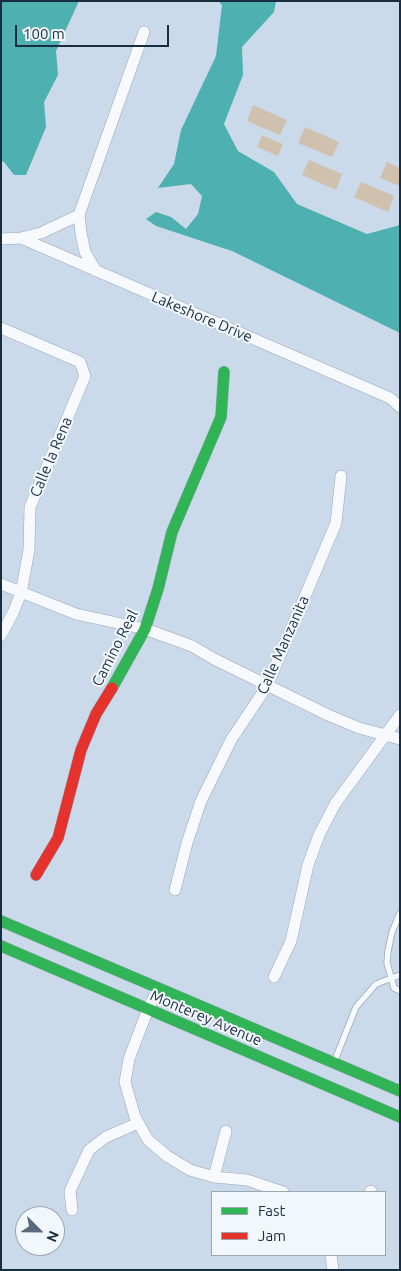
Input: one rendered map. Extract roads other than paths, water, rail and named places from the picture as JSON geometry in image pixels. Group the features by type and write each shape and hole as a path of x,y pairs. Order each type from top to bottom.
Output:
{"main road":[{"name":"Camino Real","path":"36,876 58,838 81,750 96,714 145,629 158,589 172,532 221,417 224,372"},
{"name":"Monterey Avenue","path":"1,921 400,1091"},
{"name":"Monterey Avenue","path":"1,946 400,1117"}],"street":[{"path":"96,271 85,252 80,233 79,215 144,32"},
{"path":"21,238 41,233 79,215"},
{"name":"Lakeshore Drive","path":"1,239 21,238 390,398 400,407"},
{"name":"Calle la Rena","path":"1,328 80,362 84,376 30,507 29,550 21,592 13,613 1,635"},
{"name":"Calle Manzanita","path":"175,890 190,835 211,778 231,740 267,686 336,523 341,476"},
{"path":"1,584 76,614 145,629 192,646 267,686 328,715 359,728 400,739"},
{"path":"274,977 291,942 308,865 319,835 335,804 400,715"},
{"path":"158,989 148,1009 129,1059 125,1082 135,1117 148,1140 167,1156 190,1170 214,1177 247,1180 280,1191"},
{"path":"72,1210 70,1190 89,1150 106,1137 138,1123"},
{"path":"214,1177 226,1131"},
{"path":"331,1256 333,1270"}],"lane":[{"path":"400,913 392,932 387,963 394,988 400,991"},
{"path":"333,1064 356,1007 376,984 400,975"}]}
